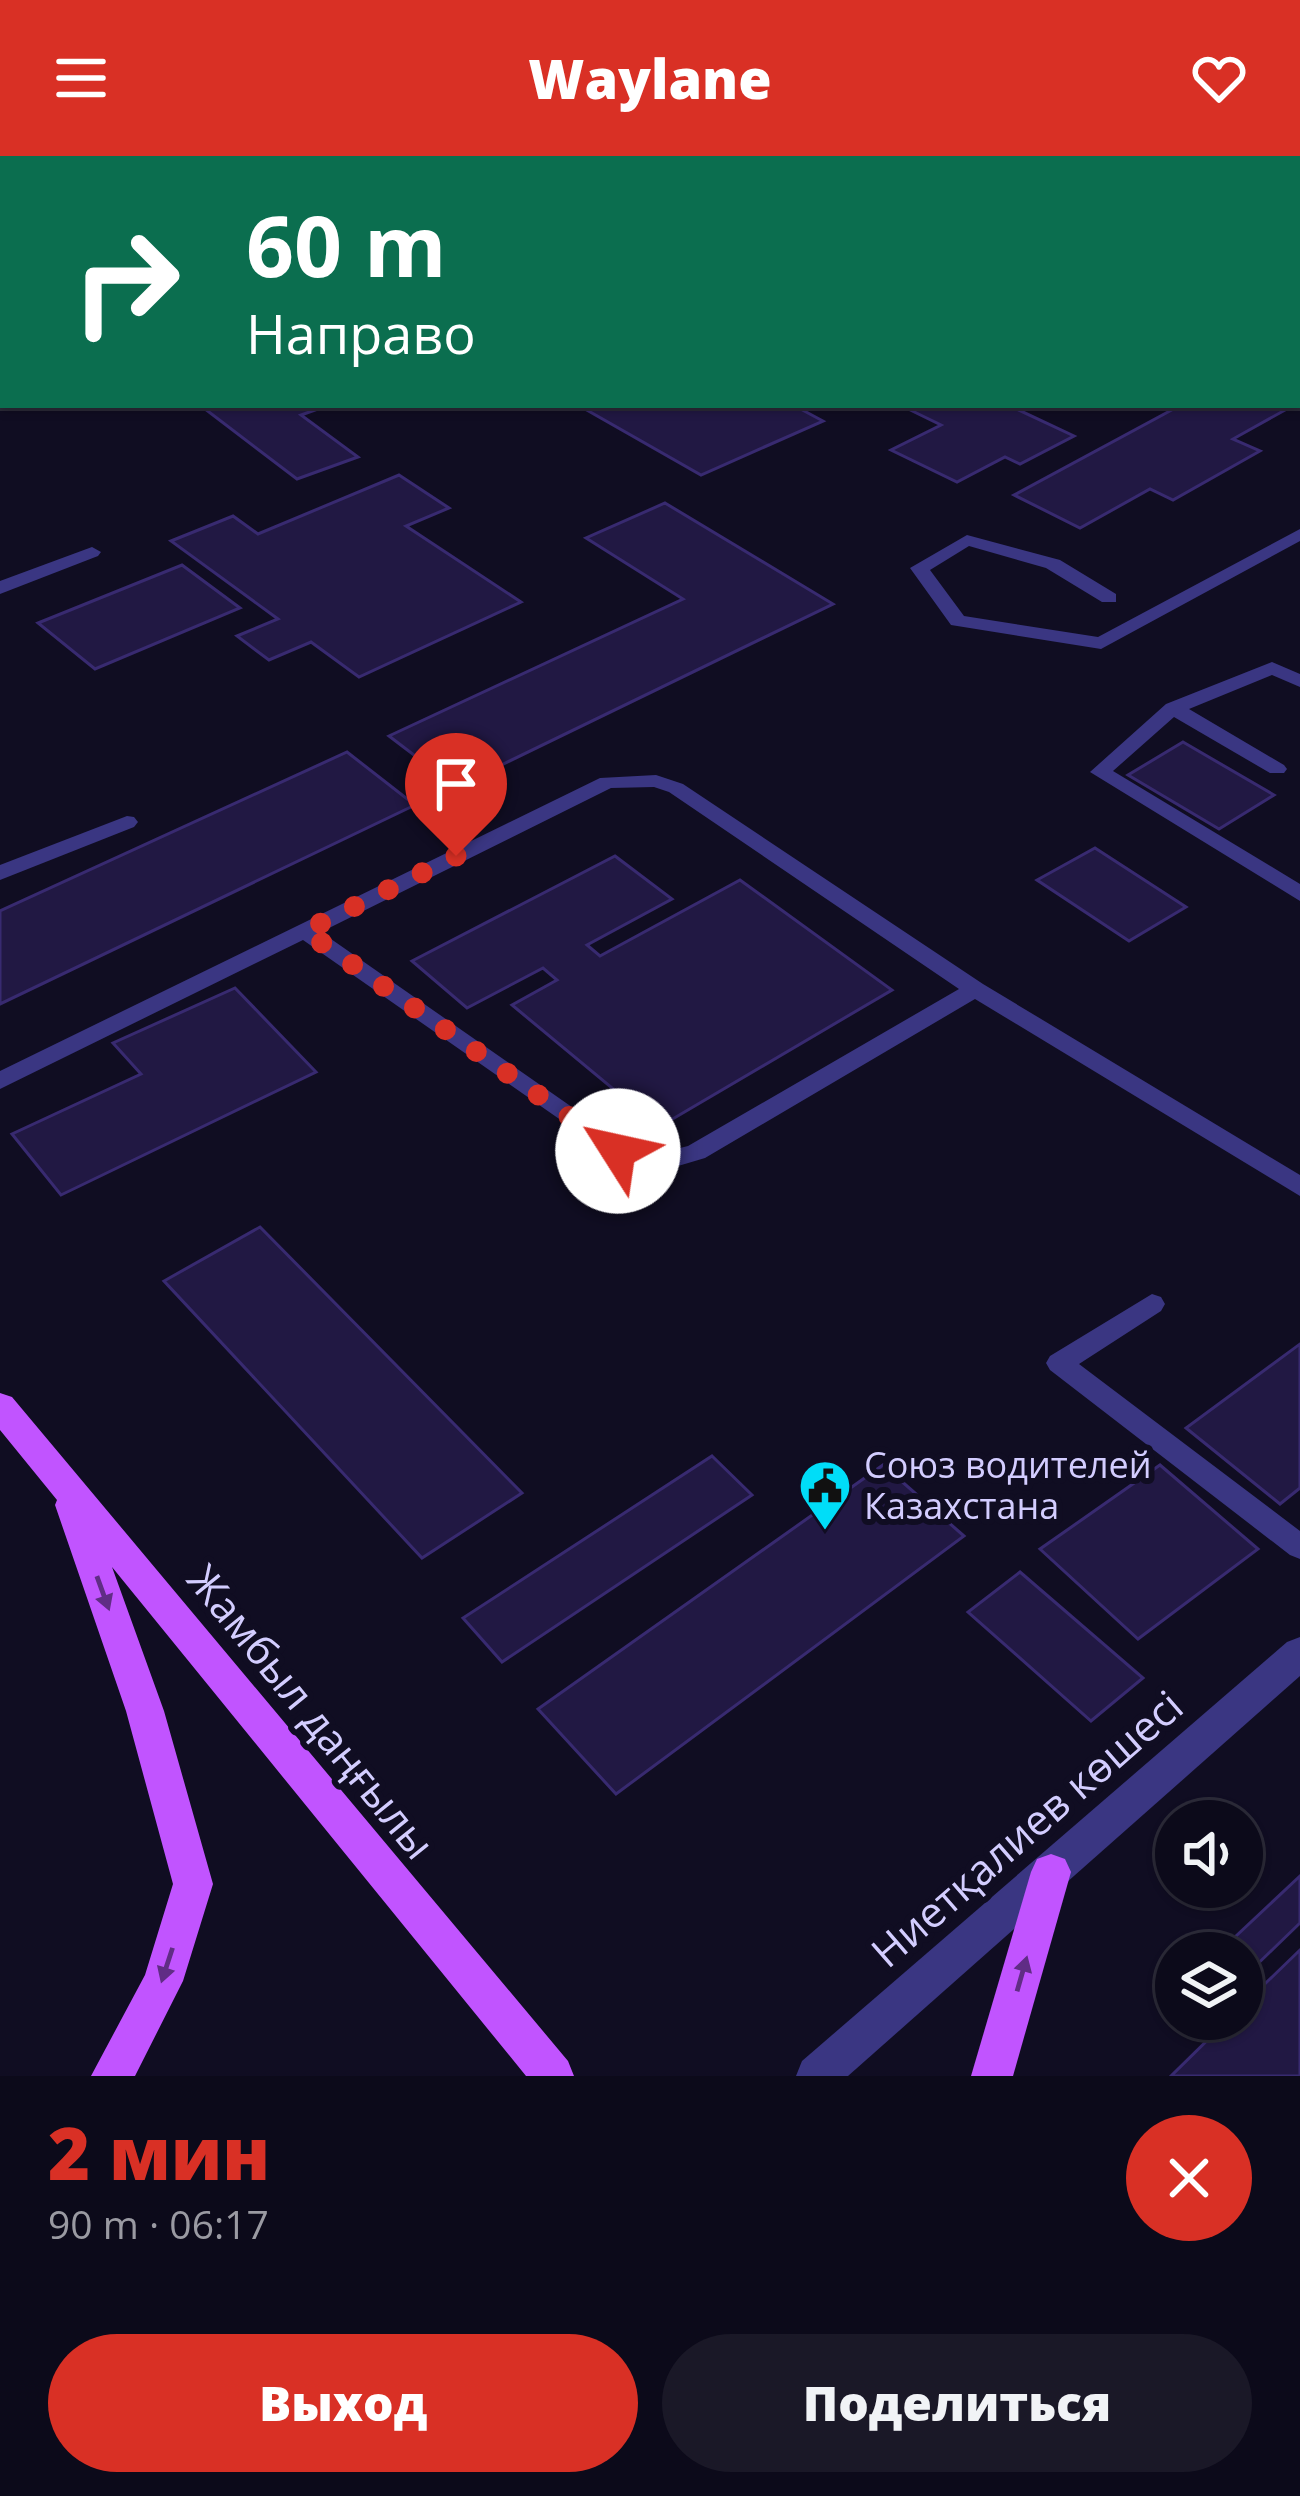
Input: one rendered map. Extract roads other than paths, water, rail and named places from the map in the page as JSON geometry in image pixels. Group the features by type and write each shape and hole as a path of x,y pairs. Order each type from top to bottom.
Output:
{"main road":[{"name":"Жамбыл даңғылы","path":"0,1406 553,2076"},
{"path":"64,1483 145,1711 193,1884 163,1981 112,2076"},
{"path":"992,2076 1052,1872"}],"street":[{"name":"Ниетқалиев көшесі","path":"817,2076 1300,1653"}],"lane":[{"path":"1109,598 1053,564 967,541 920,568 958,621 1101,644 1300,534"},
{"path":"0,588 92,552"},
{"path":"1300,681 1272,668 1174,708 1100,772 1300,894"},
{"path":"1174,708 1277,769"},
{"path":"0,1081 608,782 634,779 676,788 975,989 1300,1187"},
{"path":"0,873 127,822"},
{"path":"305,931 618,1151 643,1160 696,1152 975,989"},
{"path":"1153,1304 1059,1363 1300,1547"}],"place":[{"name":"Союз водителей Казахстана","path":"825,1532"}]}
